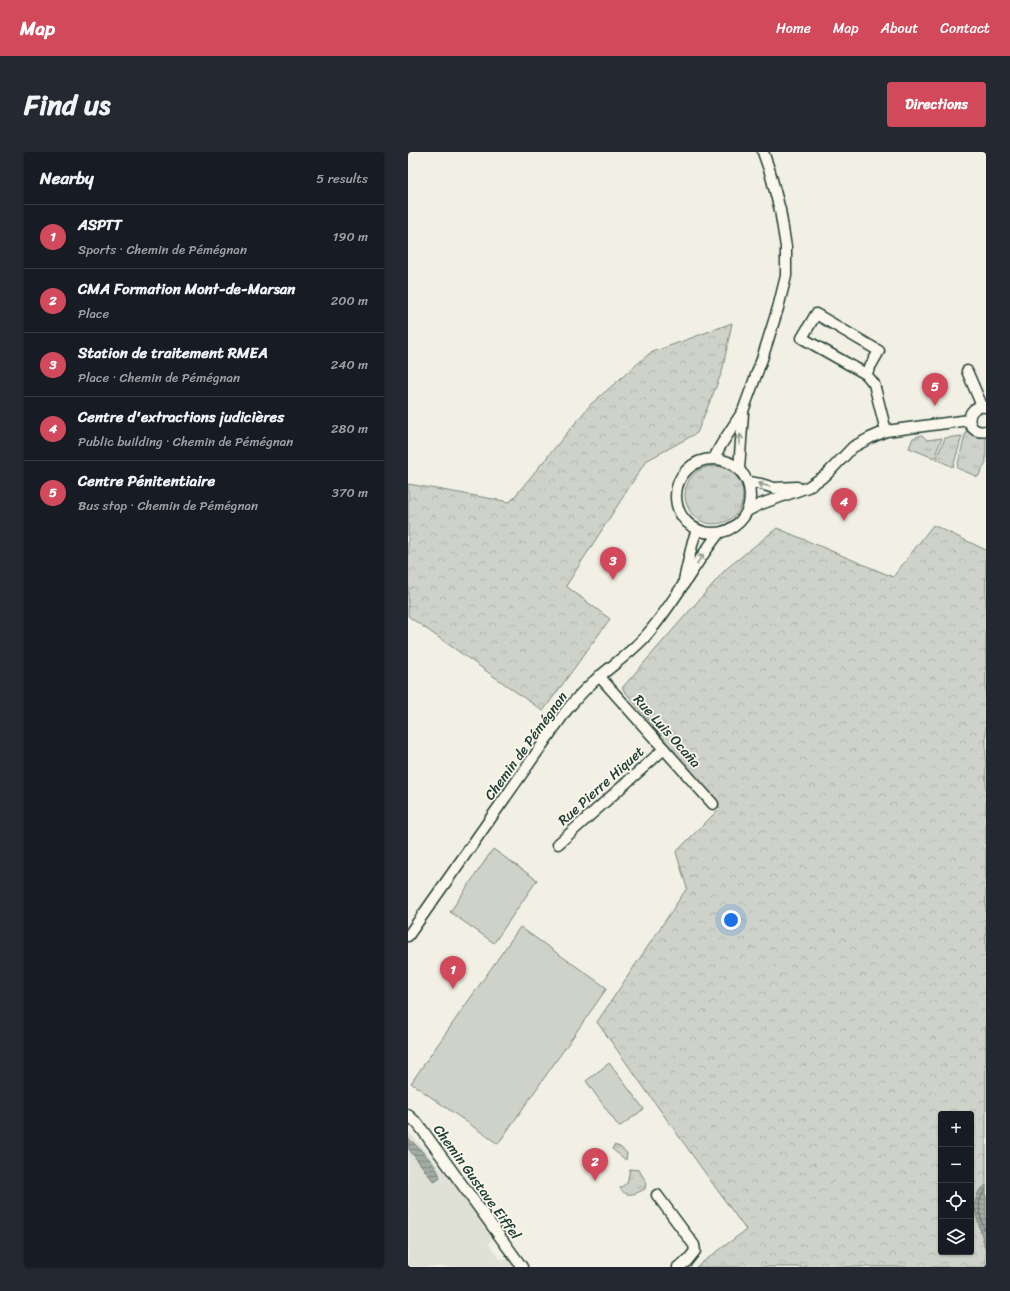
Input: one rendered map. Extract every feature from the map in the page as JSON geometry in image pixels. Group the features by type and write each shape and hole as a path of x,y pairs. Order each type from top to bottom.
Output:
{"street":[{"path":"714,458 743,411 762,359 778,308 786,276 786,247 780,210 763,152"},
{"path":"866,374 879,351 816,314 802,338 866,374 874,384 886,431"},
{"path":"967,371 984,406 974,409 971,412 969,420 972,428 976,431 986,432"},
{"path":"739,469 743,411"},
{"path":"747,511 761,504 808,487 826,475 853,447 886,431 969,420"},
{"path":"714,458 728,461 739,469 748,482 750,496 747,511 740,521 730,529 719,533 708,533 697,530 688,524 680,515 676,505 675,494 679,479 688,468 700,460 714,458"},
{"path":"748,482 774,488 808,487"},
{"name":"Chemin de Pémégnan","path":"682,587 697,530"},
{"name":"Chemin de Pémégnan","path":"408,936 566,711 599,676 627,655 644,638 665,612 719,533"},
{"name":"Rue Luis Ocaña","path":"599,676 713,804"},
{"name":"Rue Pierre Hiquet","path":"558,844 664,749"},
{"name":"Chemin Gustave Eiffel","path":"408,1115 418,1124 522,1267"},
{"path":"657,1195 694,1245 695,1251 687,1261 678,1267"}],"shaded area":[{"path":"408,1131 439,1166 471,1207 492,1237 489,1244 500,1259 509,1260 514,1267 408,1267"}],"green space":[{"path":"732,323 722,372 697,433 646,461 566,586 610,619 543,711 408,616 408,484 510,502 591,404 650,353"},
{"path":"966,431 981,437 986,437 986,462 978,477 957,468"},
{"path":"922,435 927,440 942,438 934,458 909,448 913,438"},
{"path":"962,436 953,467 936,459 945,438"},
{"path":"708,466 720,466 735,474 743,489 743,501 735,516 720,524 708,524 693,516 685,501 685,489 693,474"},
{"path":"933,525 986,550 986,1267 696,1267 746,1230 597,1022 687,888 676,852 720,808 622,688 726,569 777,528 893,577"},
{"path":"493,849 537,880 494,943 450,912"},
{"path":"520,927 607,988 498,1144 411,1083"},
{"path":"609,1063 644,1109 619,1127 586,1081"},
{"path":"614,1145 620,1147 627,1153 626,1160 612,1149"},
{"path":"630,1169 639,1170 646,1182 645,1189 628,1194 620,1188 627,1183"}],"water":[{"path":"408,1138 427,1156 436,1168 440,1178 438,1180 434,1182 408,1148"},
{"path":"986,1185 986,1251 974,1206 979,1191"}],"place":[{"name":"Centre Pénitentiaire","path":"935,406"},
{"name":"Centre d'extractions judicières","path":"844,521"},
{"name":"Station de traitement RMEA","path":"613,580"},
{"name":"ASPTT","path":"453,989"},
{"name":"CMA Formation Mont-de-Marsan","path":"595,1181"}]}
